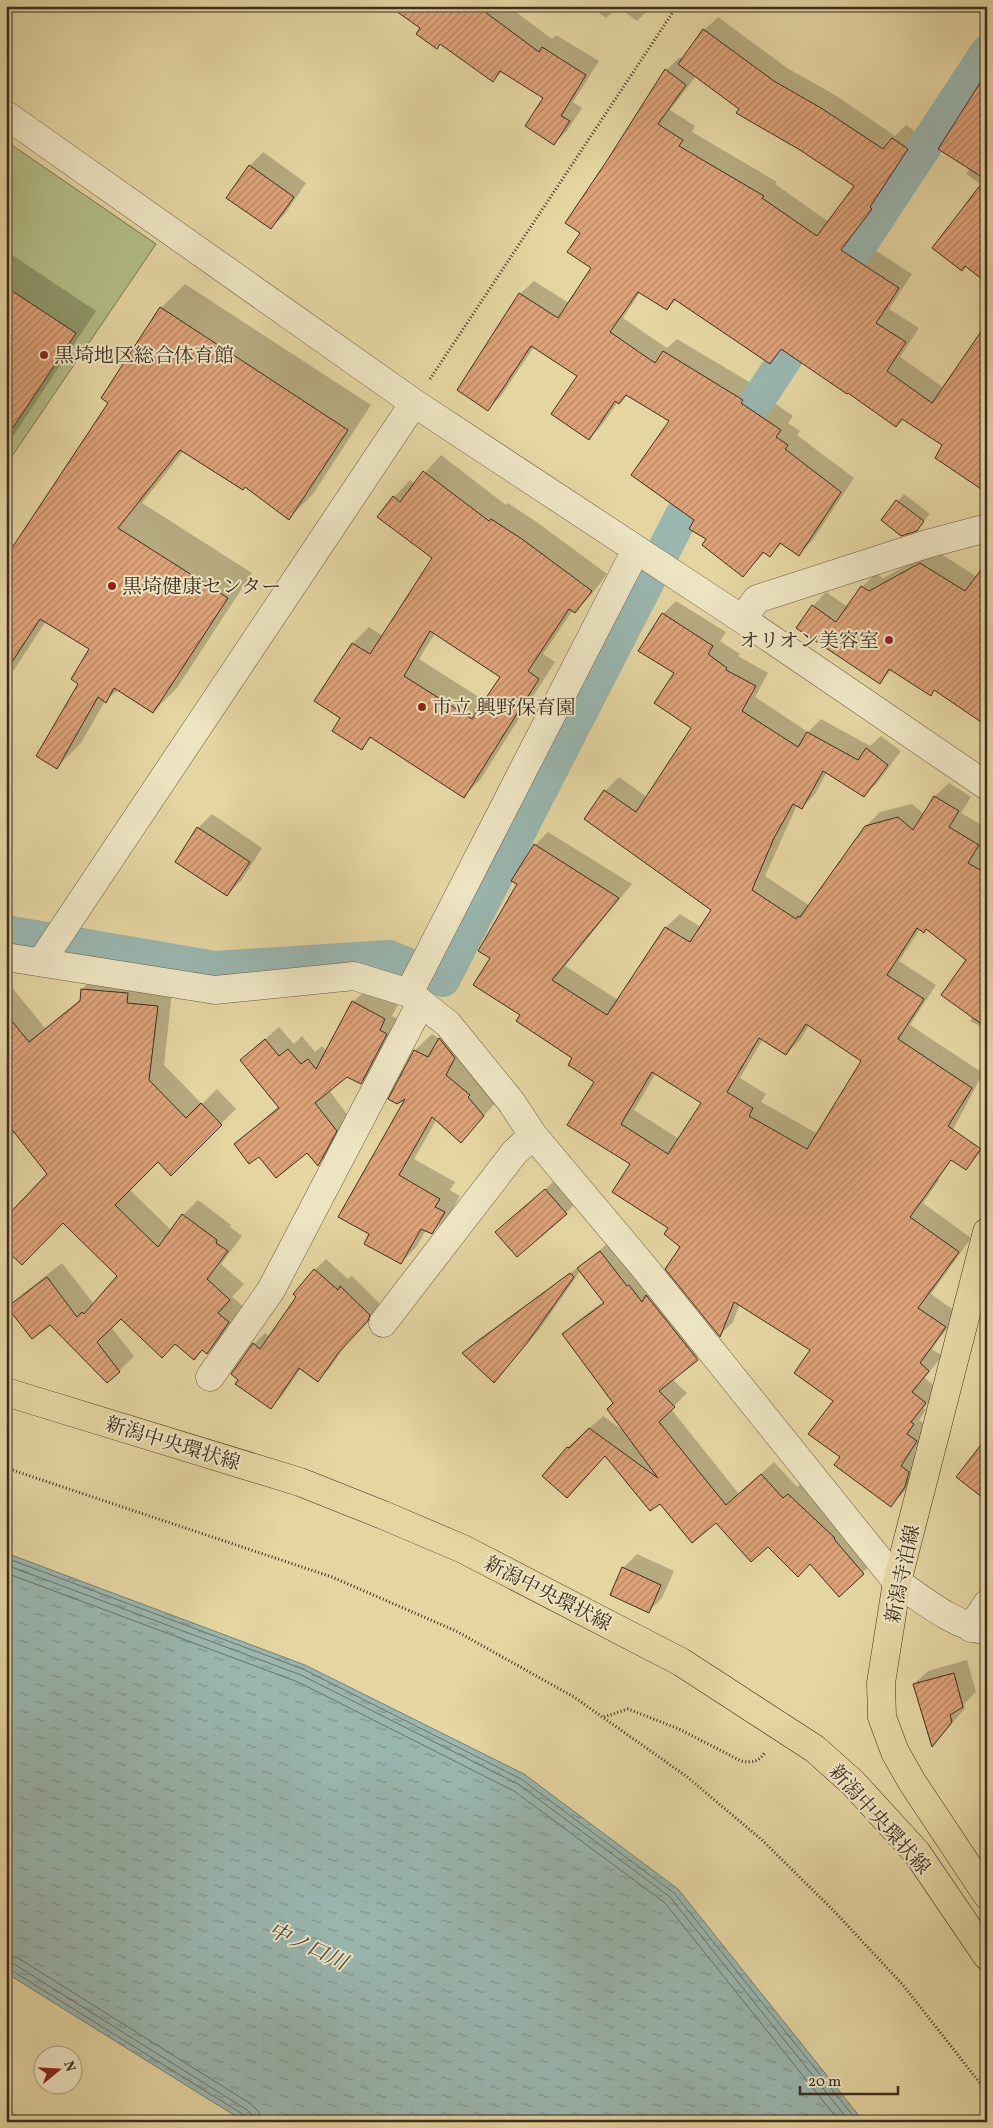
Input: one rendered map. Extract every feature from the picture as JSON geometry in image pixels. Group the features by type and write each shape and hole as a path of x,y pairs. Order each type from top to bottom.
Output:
{"main road":[{"name":"新潟寺泊線","path":"987,1232 897,1582 882,1683 882,1717 895,1752 912,1782 987,1895"},
{"name":"新潟中央環状線","path":"6,1392 300,1482 463,1549 681,1662 815,1750 853,1784 917,1853 987,1956"}],"street":[{"path":"6,115 414,402 742,619 987,786"},
{"path":"41,962 414,402"},
{"path":"742,619 757,599 927,544 987,528"},
{"path":"210,1377 271,1290 636,550"},
{"path":"6,957 215,990 354,976 415,998 448,1024 512,1103 533,1134 643,1266 897,1582 948,1618 979,1629 987,1604"},
{"path":"383,1323 514,1153 533,1134"}],"path":[{"path":"6,17 13,6"},
{"path":"414,402 677,6"},
{"path":"6,1468 332,1577 456,1631 574,1697 686,1776 768,1847 834,1911 903,1985 987,2092"},
{"path":"604,1717 628,1709 679,1729 741,1761 752,1763 762,1758 780,1726"},
{"path":"6,2110 24,2122"}],"green space":[{"name":"黒埼地区総合体育館","path":"6,141 156,244 6,465"}],"water":[{"name":"中ノ口川","path":"6,1553 305,1665 524,1774 678,1889 864,2122 245,2122 6,1973"}],"building":[{"path":"389,6 477,6 539,52 542,47 586,75 561,116 570,121 554,145 525,126 543,98 500,71 493,82 440,44 437,49 416,34 420,28"},
{"path":"703,29 774,81 821,108 883,149 892,138 908,149 870,207 872,209 841,250 899,288 876,323 906,342 887,371 932,403 987,323 987,493 935,458 942,445 902,419 896,427 781,349 770,364 674,299 667,310 638,292 610,332 655,363 663,351 743,400 741,403 781,430 776,437 788,445 785,449 841,492 799,556 780,543 770,557 763,552 743,577 702,545 706,539 689,529 694,520 631,475 669,421 626,395 619,404 615,401 589,440 551,414 577,376 531,346 488,411 457,390 519,293 558,318 591,268 567,252 580,233 565,223 665,69 686,85 658,124 683,140 679,146 764,196 762,198 817,236 854,186 800,150 736,113 739,109 678,64"},
{"path":"987,72 987,283 965,266 962,271 932,248 985,179 938,149"},
{"path":"249,165 294,197 271,229 226,198"},
{"path":"6,287 76,333 6,438"},
{"path":"160,307 348,430 289,520 245,487 243,490 180,450 118,528 228,598 153,713 114,688 106,703 98,697 57,769 36,756 78,684 71,679 89,649 40,619 6,671 6,557 108,403 101,398"},
{"path":"423,471 489,521 491,519 522,539 592,591 575,613 569,609 528,671 539,679 464,798 370,737 362,750 332,731 340,718 314,701 352,643 370,654 432,558 377,517 393,496 400,502","holes":["430,631 500,677 472,719 404,676"]},
{"path":"896,500 924,521 917,531 901,536 881,520"},
{"path":"987,562 987,726 934,690 931,696 889,669 880,684 796,628 812,605 836,622 861,586 869,591 920,563 965,591"},
{"path":"662,613 713,646 708,654 727,668 726,670 756,686 742,711 798,747 807,732 858,760 866,748 888,765 864,797 823,771 802,809 793,804 774,838 752,890 796,919 798,916 800,917 865,826 898,817 913,830 934,796 959,811 949,827 979,845 968,863 987,874 987,1028 941,995 966,960 926,929 924,933 917,928 887,975 924,999 898,1039 972,1088 948,1126 981,1149 966,1170 951,1160 910,1217 959,1252 918,1308 946,1327 920,1363 929,1371 912,1392 926,1403 911,1422 914,1424 907,1434 917,1441 901,1466 909,1472 905,1487 891,1507 834,1465 840,1457 808,1434 833,1401 794,1373 810,1350 734,1302 720,1337 665,1269 680,1247 664,1234 668,1228 612,1192 630,1164 567,1125 594,1082 568,1065 572,1058 516,1021 520,1015 473,985 490,958 478,951 517,884 511,881 534,844 619,898 552,980 607,1015 665,927 690,942 711,910 584,819 604,790 636,812 691,728 654,703 674,673 638,651","holes":["806,1024 861,1061 807,1149 749,1116 753,1108 727,1092 759,1038 786,1055","652,1072 701,1103 668,1154 621,1124"]},
{"path":"197,827 250,862 227,896 175,862"},
{"path":"81,989 128,993 127,1003 158,1006 149,1080 186,1118 201,1103 222,1125 171,1176 158,1162 115,1205 158,1247 182,1214 217,1240 216,1243 228,1251 207,1279 230,1300 218,1313 229,1322 207,1354 202,1350 194,1360 175,1344 162,1358 121,1319 97,1342 120,1372 107,1383 50,1325 32,1339 7,1307 47,1277 77,1317 82,1312 84,1314 117,1276 63,1223 22,1265 6,1250 6,1217 47,1174 6,1122 6,1014 29,1042 80,1001"},
{"path":"352,1001 385,1019 380,1030 387,1034 361,1084 347,1077 315,1103 337,1131 318,1166 307,1153 276,1178 259,1157 249,1164 234,1144 279,1108 240,1060 265,1039 279,1056 288,1049 301,1064 308,1059 316,1069"},
{"path":"439,1038 455,1058 446,1075 470,1095 468,1097 484,1116 461,1143 432,1117 399,1175 440,1199 435,1207 445,1212 432,1234 421,1229 401,1264 364,1244 369,1234 338,1217 405,1099 397,1104 388,1099 414,1050 428,1057"},
{"path":"545,1189 567,1214 517,1257 495,1232"},
{"path":"600,1251 642,1302 646,1295 698,1360 659,1391 675,1407 659,1422 726,1505 761,1474 783,1498 788,1494 835,1538 864,1574 839,1597 810,1564 798,1577 768,1547 751,1562 716,1523 692,1543 660,1504 650,1511 605,1456 567,1498 542,1476 567,1447 569,1448 589,1428 658,1478 607,1409 613,1403 562,1334 604,1303 577,1268"},
{"path":"314,1269 338,1290 340,1286 370,1315 368,1321 339,1352 318,1382 299,1368 271,1409 235,1384 238,1380 231,1374 253,1343 260,1349 296,1297 293,1294"},
{"path":"570,1273 574,1277 527,1343 494,1383 462,1353"},
{"path":"987,1437 987,1501 956,1477"},
{"path":"622,1567 661,1585 649,1613 610,1595"},
{"path":"954,1673 963,1707 950,1715 952,1722 932,1747 913,1684"}],"waterway":[{"path":"6,932 215,968 389,957 443,980 681,517 987,52"}],"place":[{"name":"黒埼地区総合体育館","path":"44,355"},
{"name":"黒埼健康センター","path":"112,586"},
{"name":"オリオン美容室","path":"889,640"},
{"name":"市立 興野保育園","path":"422,707"}]}
